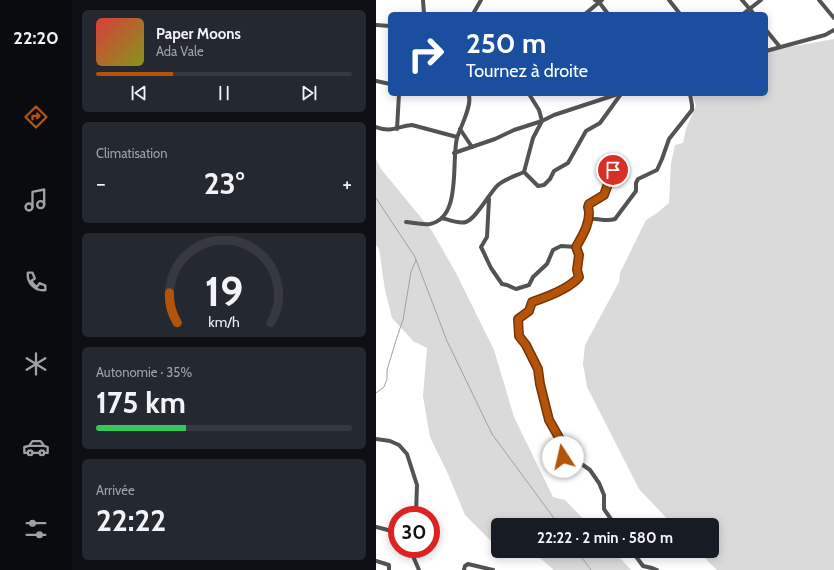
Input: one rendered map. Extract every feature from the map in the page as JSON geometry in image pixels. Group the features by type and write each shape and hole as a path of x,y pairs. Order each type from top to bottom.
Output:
{"street":[{"path":"423,0 424,12"},
{"path":"474,12 481,0"},
{"path":"669,0 678,12"},
{"path":"742,0 752,12"},
{"path":"746,12 761,0"},
{"path":"820,0 834,18"},
{"path":"587,12 599,1 607,12"},
{"path":"376,25 388,26"},
{"path":"768,50 825,35 834,30"},
{"path":"768,32 780,47"},
{"path":"376,81 388,84"},
{"path":"397,129 399,96"},
{"path":"406,222 430,224 442,218 450,206 452,197 454,152 457,137 469,104 469,96"},
{"path":"530,96 539,110 542,121 533,138 524,172 499,184 493,190 489,199 488,237 481,247 491,268 502,284 516,289 529,285 533,276 542,270 547,264 553,250 561,246 576,247"},
{"path":"454,152 495,139 554,115 612,96"},
{"path":"524,172 538,186 544,185 550,179 554,171 568,163 586,132 600,123 620,96"},
{"path":"589,219 615,219 636,191 637,180 656,170 672,134 692,110 690,96"},
{"path":"376,127 381,129 397,129 406,125 412,125 457,137"},
{"path":"460,129 472,147"},
{"path":"610,518 604,509 604,495 599,483 590,470 583,465 564,459 559,437 549,420 540,384 538,369 518,333 518,319 528,312 532,302 553,294 574,282 579,277 577,270 579,255 576,247 589,219 589,206 604,195 613,170"},
{"path":"442,218 460,223 467,222 473,218 480,207 489,199"},
{"path":"376,439 390,441 399,445 407,454 417,485 416,506"},
{"path":"376,527 388,530"},
{"path":"414,558 419,570"},
{"path":"638,558 644,566 657,570"},
{"path":"376,562 389,565 389,570"},
{"path":"464,570 465,566 468,564 493,570"}],"shaded area":[{"path":"834,39 834,570 717,570 705,558 719,558 719,518 666,518 639,489 587,387 583,364 585,345 619,282 620,273 646,220 669,203 671,164 675,145 683,143 686,129 696,105 693,96 768,96 768,51"},
{"path":"376,159 381,169 432,231 456,273 494,350 514,417 553,497 565,500 582,518 491,518 491,541 465,515 448,474 430,437 423,396 427,348 413,341 392,318 385,290 379,249 376,245"},
{"path":"540,558 620,558 631,570 554,570"}],"waterway":[{"path":"376,198 415,257 447,341 492,434 554,518"},
{"path":"376,393 384,387 387,379 387,370 403,320 411,272 416,260"},
{"path":"582,558 591,570"}],"route":[{"path":"563,457 561,441 549,420 540,384 540,375 536,363 526,345 520,339 518,333 518,319 529,311 532,302 559,291 574,282 579,277 577,266 580,259 576,247 589,219 590,214 588,207 589,204 604,195 612,177 613,170"}]}
